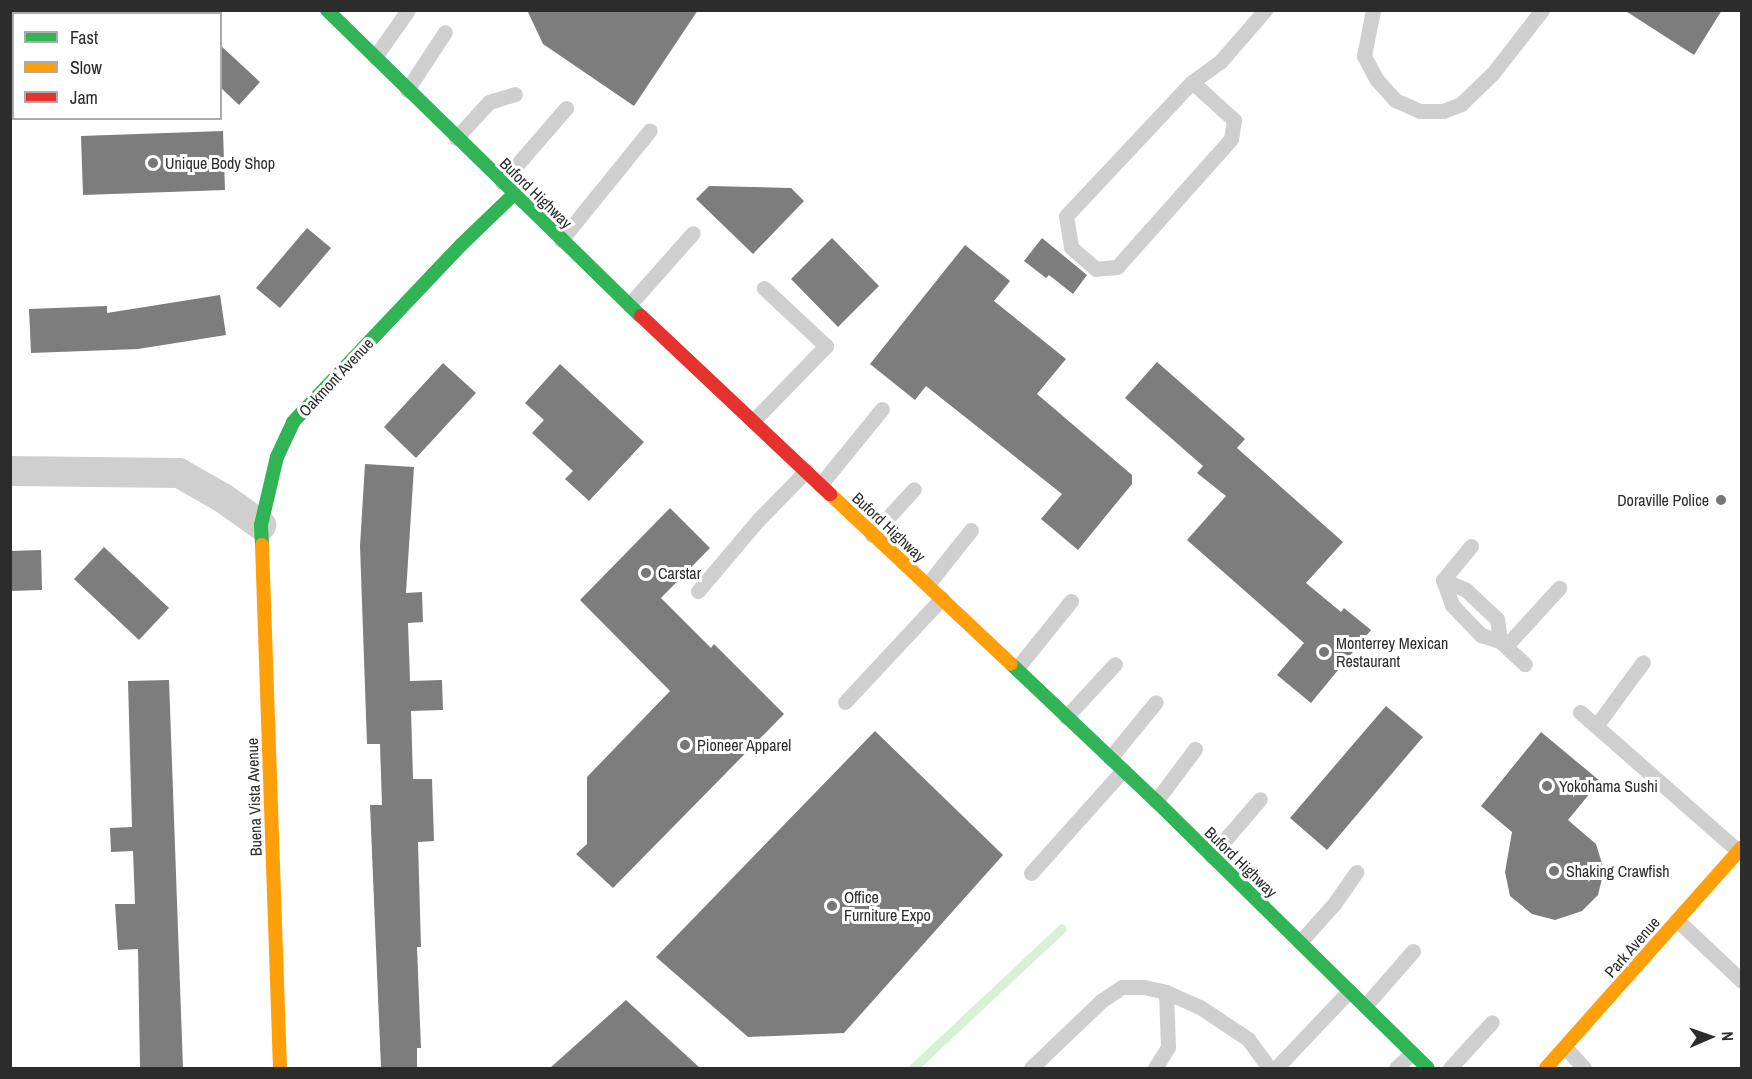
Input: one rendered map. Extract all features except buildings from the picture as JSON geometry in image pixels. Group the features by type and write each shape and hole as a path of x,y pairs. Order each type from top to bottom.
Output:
{"main road":[{"name":"Buford Highway","path":"327,10 629,305 1156,801 1428,1068"},
{"name":"Oakmont Avenue","path":"261,525 277,457 293,422 461,245 514,194"},
{"name":"Buena Vista Avenue","path":"261,525 280,1068"},
{"name":"Park Avenue","path":"1546,1068 1740,849"}],"street":[{"path":"10,471 179,473 222,498 261,525"}],"lane":[{"path":"375,57 408,10"},
{"path":"1192,82 1234,120 1232,139 1117,267 1096,269 1071,247 1066,216 1192,82 1220,62 1265,10"},
{"path":"1373,10 1364,56 1377,80 1395,100 1420,111 1443,111 1461,104 1493,73 1542,10"},
{"path":"407,90 445,32"},
{"path":"456,138 489,102 515,94"},
{"path":"502,182 566,108"},
{"path":"561,240 650,130"},
{"path":"629,305 693,233"},
{"path":"753,421 787,383 826,346 764,288"},
{"path":"820,485 882,409"},
{"path":"698,591 758,520 806,471"},
{"path":"872,535 914,489"},
{"path":"928,584 971,530"},
{"path":"1443,580 1471,546"},
{"path":"1443,580 1452,605 1481,635 1503,643 1525,664"},
{"path":"1443,580 1466,590 1497,619 1503,643"},
{"path":"1503,643 1559,588"},
{"path":"845,702 942,598"},
{"path":"1017,668 1071,601"},
{"path":"1596,726 1643,662"},
{"path":"1066,717 1114,664"},
{"path":"1110,758 1156,702"},
{"path":"1580,712 1740,849"},
{"path":"1156,801 1195,749"},
{"path":"1031,873 1123,770"},
{"path":"1211,856 1260,799"},
{"path":"1300,942 1334,903 1356,872"},
{"path":"1677,920 1742,981"},
{"path":"1365,1006 1413,951"},
{"path":"1031,1068 1101,1001 1122,987 1144,987 1166,992 1200,1007 1248,1039 1269,1068"},
{"path":"1276,1068 1349,991"},
{"path":"1155,1068 1168,1047 1166,992"},
{"path":"1450,1068 1492,1022"},
{"path":"1566,1047 1584,1068"},
{"path":"1396,1068 1412,1053"}],"waterway":[{"path":"913,1068 1062,928"}],"traffic: fast":[{"path":"327,10 641,316"},
{"path":"262,545 261,525 277,457 293,422 461,245 514,194"},
{"path":"1011,664 1156,801 1428,1068"}],"traffic: slow":[{"path":"830,494 1011,664"},
{"path":"262,545 280,1068"},
{"path":"1546,1068 1742,847"}],"traffic: jam":[{"path":"641,316 830,494"}],"place":[{"name":"Unique Body Shop","path":"153,163"},
{"name":"Doraville Police","path":"1721,500"},
{"name":"Carstar","path":"646,573"},
{"name":"Monterrey Mexican Restaurant","path":"1324,652"},
{"name":"Pioneer Apparel","path":"685,745"},
{"name":"Yokohama Sushi","path":"1547,786"},
{"name":"Shaking Crawfish","path":"1554,871"},
{"name":"Office Furniture Expo","path":"832,906"}]}
